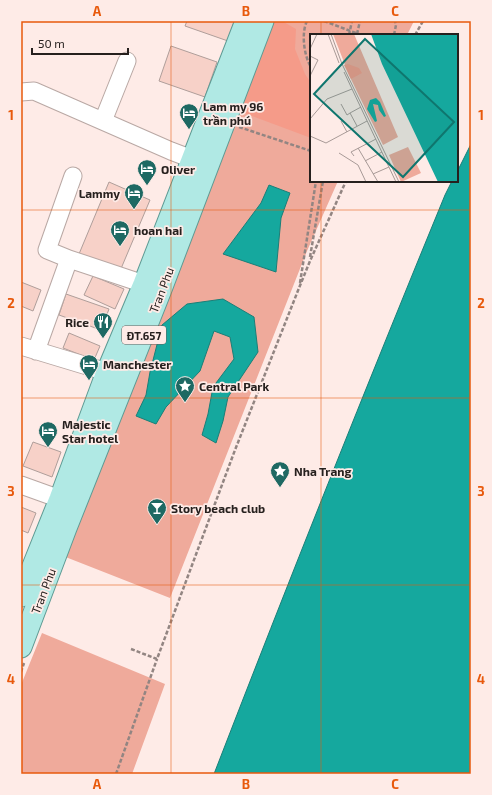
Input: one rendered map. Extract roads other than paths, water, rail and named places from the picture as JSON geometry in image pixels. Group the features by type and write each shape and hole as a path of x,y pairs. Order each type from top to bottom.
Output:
{"main road":[{"name":"Tran Phu","path":"22,589 60,499 107,372 144,284 246,21"},
{"name":"Tran Phu","path":"21,647 66,528 160,292 263,21"}],"street":[{"path":"103,121 128,61"},
{"path":"21,92 34,91 192,159"},
{"path":"73,176 47,250 69,259 144,284"},
{"path":"69,259 28,348 107,372"},
{"path":"21,485 60,499"}],"water":[{"path":"471,144 471,774 214,774 415,267 452,182 458,182 458,170"},
{"path":"269,185 290,193 281,218 276,272 223,254 261,203"},
{"path":"223,299 254,317 258,352 228,397 223,421 216,443 202,435 213,387 234,359 230,337 214,331 200,371 166,407 156,424 136,416 146,395 150,372 162,325 187,304"}],"place":[{"name":"Lam my 96 trần phú","path":"189,130"},
{"name":"Oliver","path":"147,186"},
{"name":"Lammy","path":"134,210"},
{"name":"hoan hai","path":"120,247"},
{"name":"Rice","path":"103,339"},
{"name":"Manchester","path":"89,381"},
{"name":"Central Park","path":"185,403"},
{"name":"Majestic Star hotel","path":"48,448"},
{"name":"Nha Trang","path":"280,488"},
{"name":"Story beach club","path":"157,525"}]}
